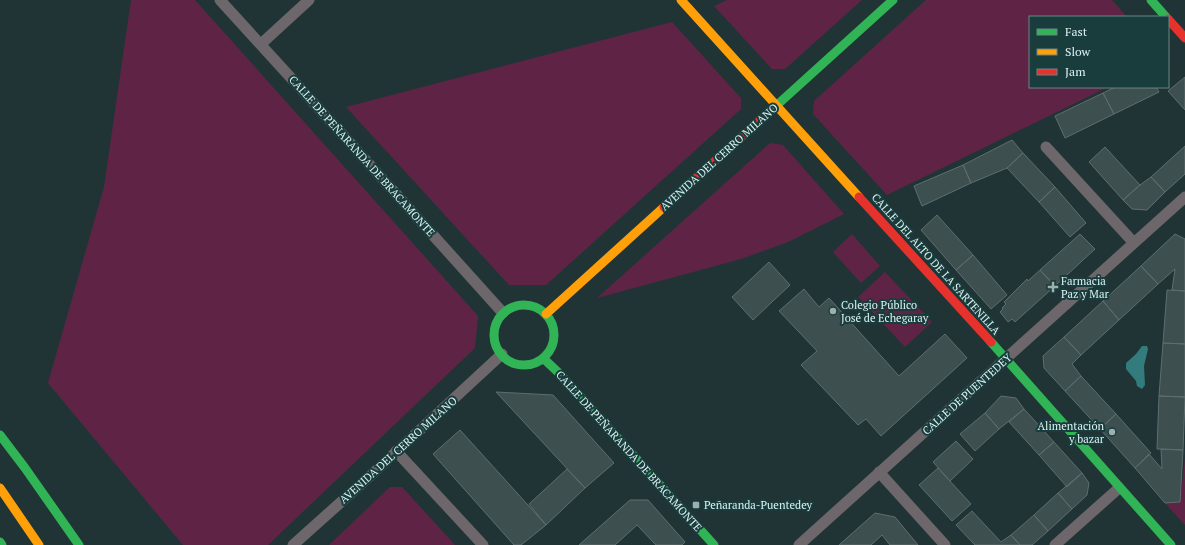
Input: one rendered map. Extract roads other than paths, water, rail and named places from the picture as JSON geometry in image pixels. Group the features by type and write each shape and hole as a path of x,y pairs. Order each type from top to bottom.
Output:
{"main road":[{"name":"CALLE DEL ALTO DE LA SARTENILLA","path":"681,0 982,332 1005,360 1171,545"},
{"name":"AVENIDA DEL CERRO MILANO","path":"546,314 893,0"},
{"path":"1151,0 1165,16"},
{"path":"1169,20 1185,38"},
{"path":"531,306 546,314 551,322 554,332 550,351 537,362 522,365 507,360 496,346 494,337 495,327 503,313 512,308 531,306"},
{"name":"CALLE DE PEÑARANDA DE BRACAMONTE","path":"543,358 561,375 714,545"},
{"path":"0,435 25,468 78,545"},
{"path":"0,488 39,545"},
{"path":"0,501 34,545"}],"street":[{"name":"CALLE DE PEÑARANDA DE BRACAMONTE","path":"220,0 503,313"},
{"path":"261,44 309,0"},
{"path":"1046,147 1134,242"},
{"name":"CALLE DE PUENTEDEY","path":"799,545 1185,197"},
{"name":"AVENIDA DEL CERRO MILANO","path":"293,545 502,354"},
{"path":"396,451 484,545"},
{"path":"879,472 945,545"},
{"path":"1055,545 1119,488"}],"water":[{"path":"1142,346 1147,346 1148,349 1144,366 1145,385 1142,389 1137,386 1136,381 1126,369 1126,363"}],"place":[{"name":"Farmacia Paz y Mar","path":"1053,287"},
{"name":"Colegio Público José de Echegaray","path":"833,311"},
{"name":"Alimentación y bazar","path":"1112,432"},
{"name":"Peñaranda-Puentedey","path":"696,505"}]}
